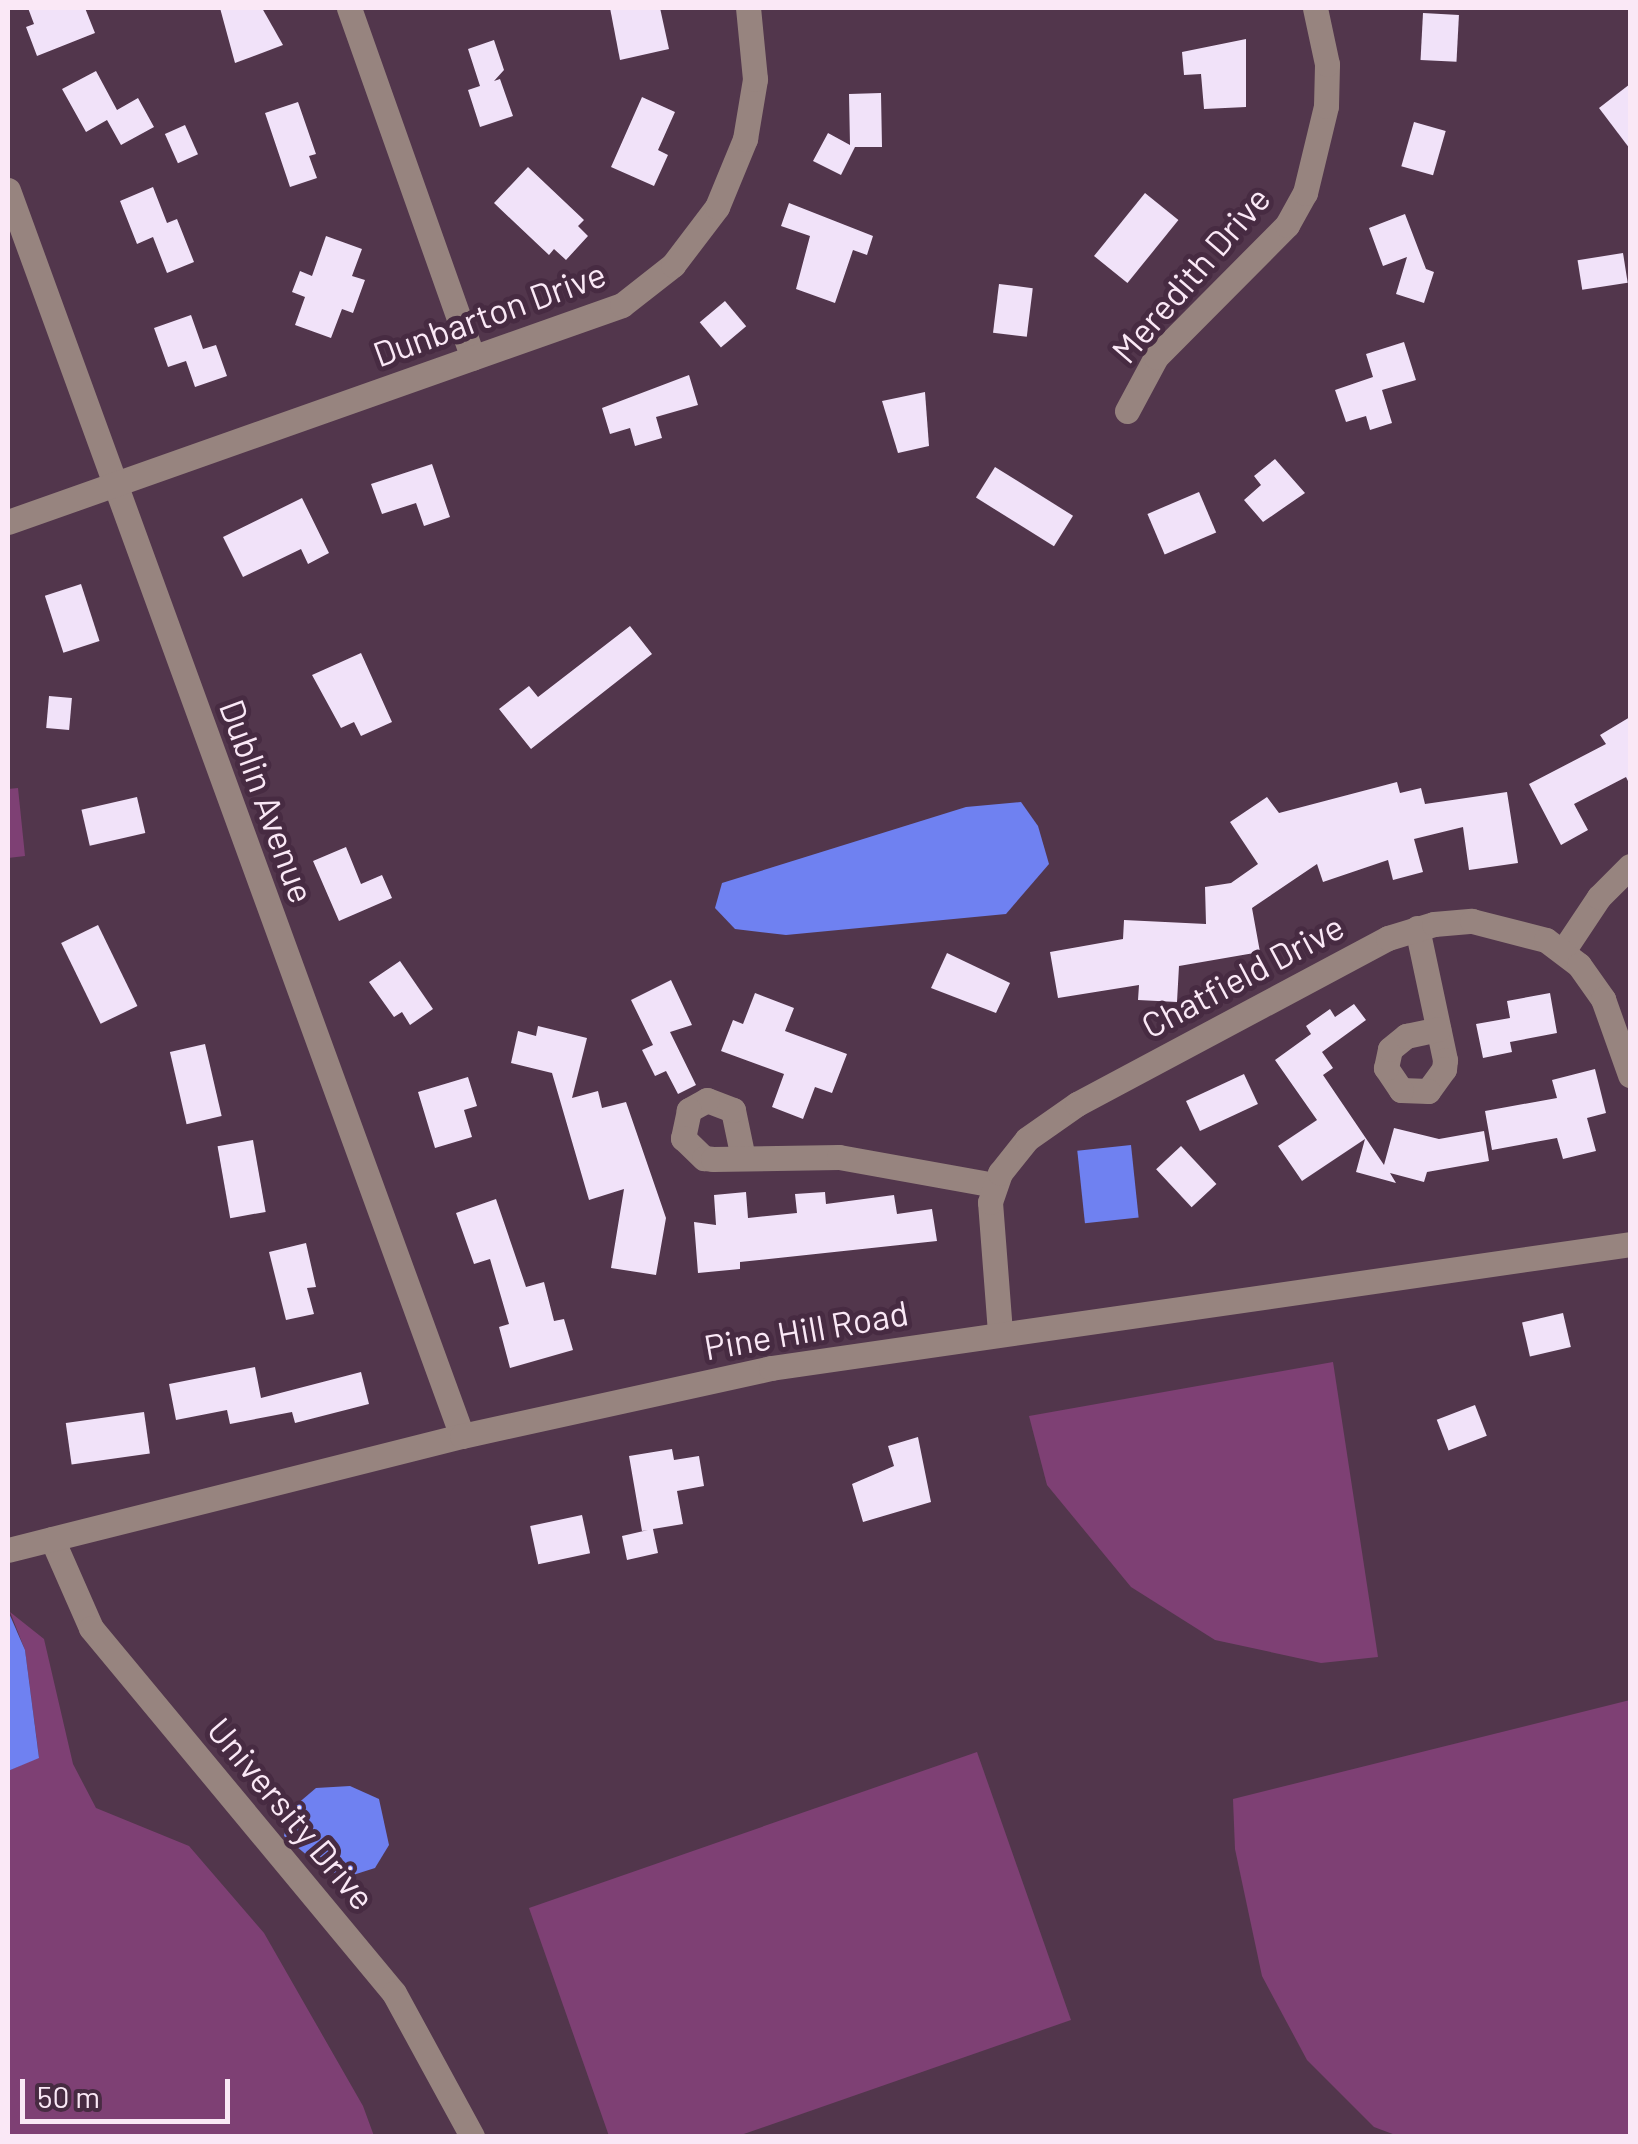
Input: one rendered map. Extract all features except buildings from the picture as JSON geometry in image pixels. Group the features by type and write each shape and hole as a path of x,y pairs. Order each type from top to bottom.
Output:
{"street":[{"path":"349,8 474,358"},
{"name":"Dunbarton Drive","path":"8,522 622,305 673,265 717,206 745,139 755,80 748,8"},
{"name":"Meredith Drive","path":"1127,411 1156,357 1287,225 1305,193 1326,106 1315,8"},
{"name":"Dublin Avenue","path":"8,190 462,1436"},
{"path":"1563,952 1599,897 1630,866"},
{"name":"Chatfield Drive","path":"994,1184 1027,1140 1077,1104 1358,951 1417,928 1492,923 1563,952 1603,998 1628,1057"},
{"path":"1417,928 1438,1029"},
{"path":"743,1158 838,1157 994,1184 1000,1332"},
{"name":"Pine Hill Road","path":"8,1550 462,1436 771,1368 1630,1244"},
{"name":"University Drive","path":"52,1539 91,1628 394,1993 472,2136"}],"shaded area":[{"path":"18,788 25,856 8,858 8,789"},
{"path":"1333,1362 1378,1657 1321,1663 1215,1640 1131,1587 1047,1485 1029,1416"},
{"path":"10,1612 44,1639 73,1764 96,1808 189,1846 264,1933 363,2106 374,2136 8,2136 8,1771 39,1757 25,1650"},
{"path":"1630,1700 1630,2136 1398,2136 1374,2127 1307,2060 1262,1976 1235,1849 1233,1799"},
{"path":"977,1752 1071,2020 738,2136 609,2136 529,1908"}],"water":[{"path":"1021,802 1038,826 1049,864 1006,914 786,935 735,929 715,908 722,883 966,807"},
{"path":"1131,1145 1139,1218 1085,1223 1077,1151"},
{"path":"8,1611 25,1650 39,1758 8,1771"},
{"path":"350,1786 379,1799 389,1845 375,1868 353,1875 327,1872 284,1836 289,1811 316,1788"}]}
